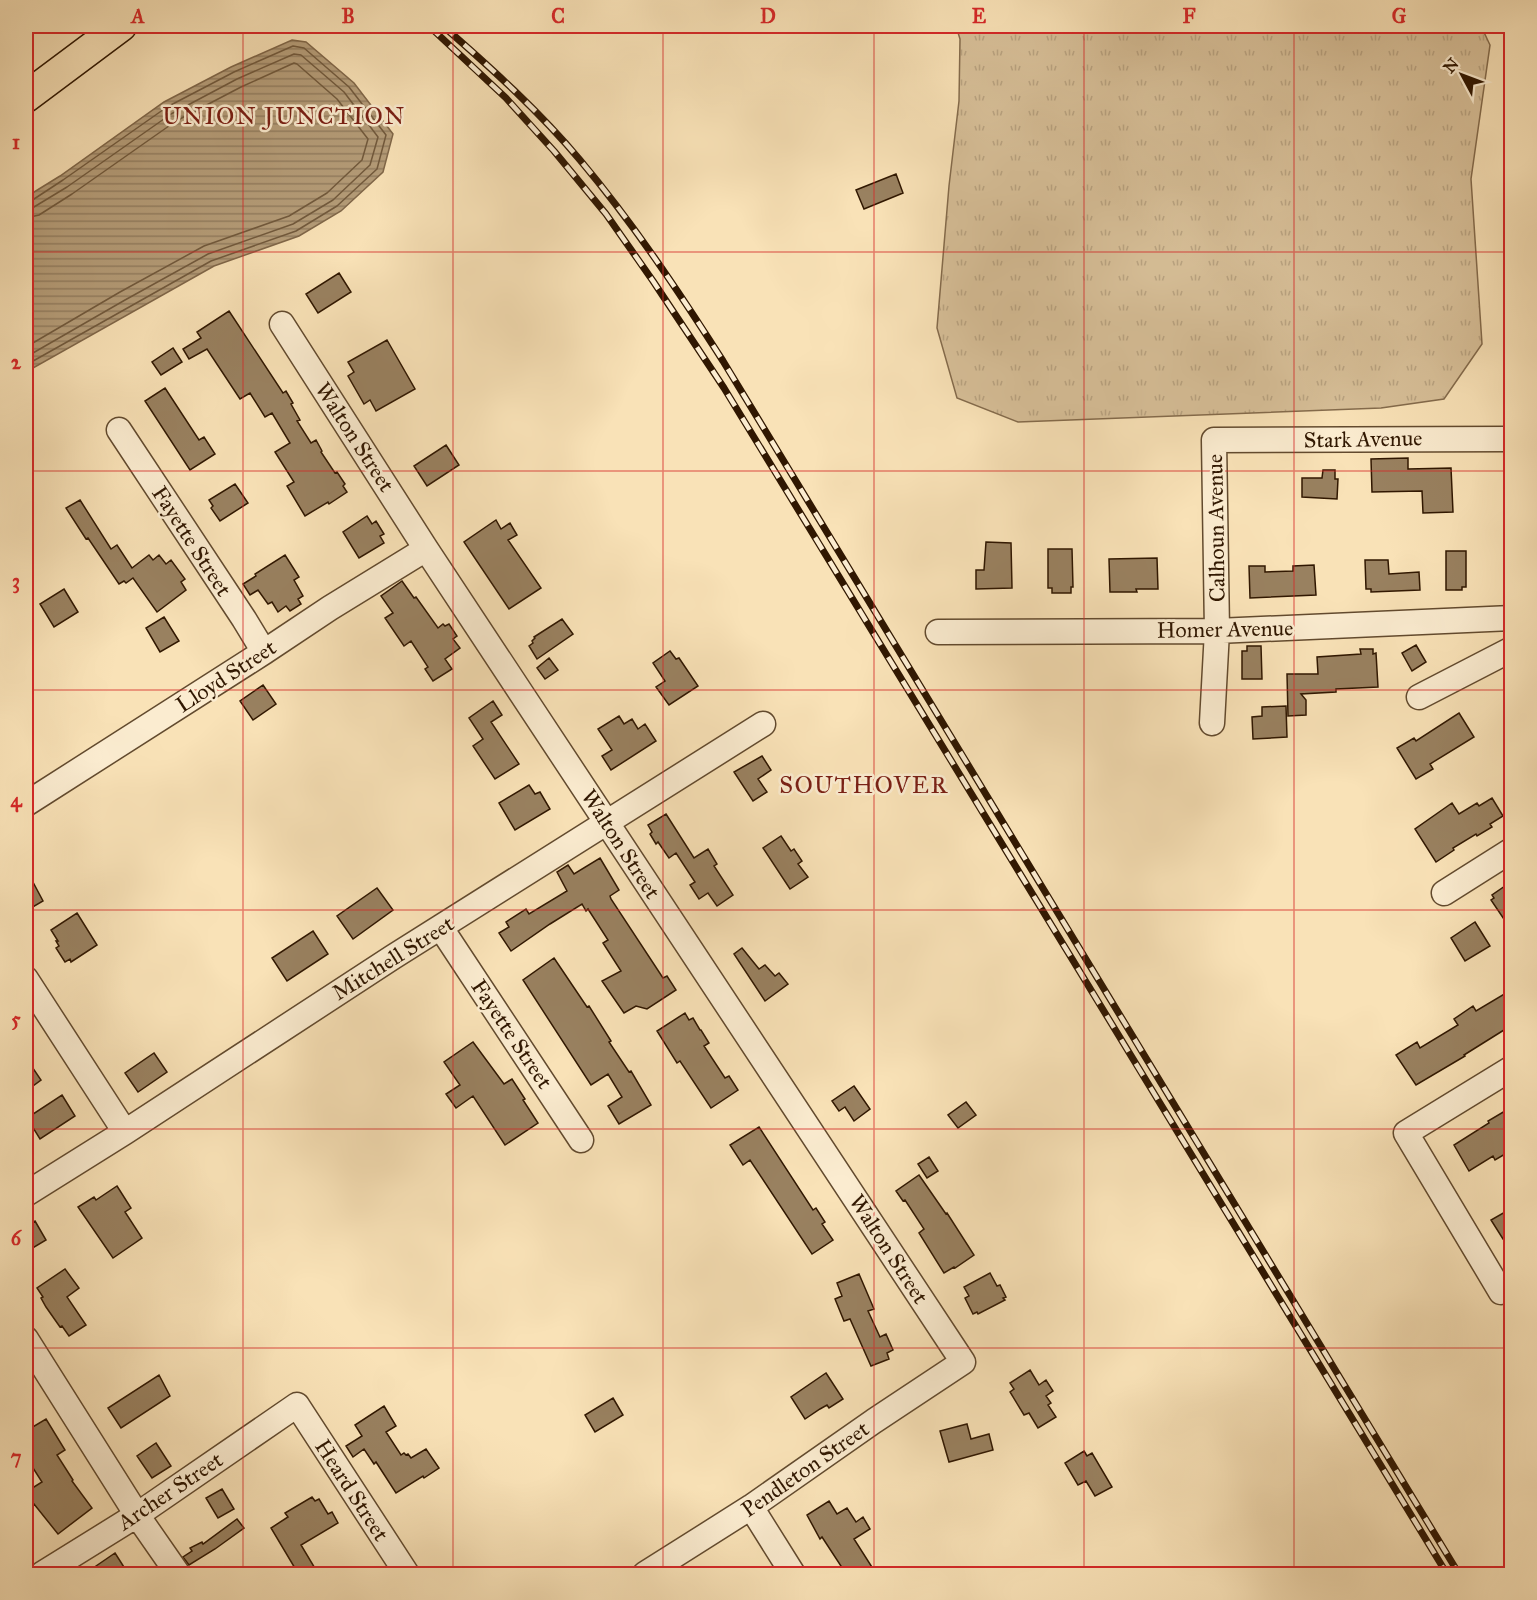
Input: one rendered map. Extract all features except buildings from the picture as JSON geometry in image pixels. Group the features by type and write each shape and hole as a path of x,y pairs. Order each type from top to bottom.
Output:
{"main road":[{"path":"26,97 121,26"}],"street":[{"name":"Walton Street","path":"282,324 426,549 963,1362"},
{"name":"Fayette Street","path":"119,430 264,652"},
{"name":"Stark Avenue","path":"1214,441 1512,439"},
{"name":"Calhoun Avenue","path":"1212,723 1217,631 1214,441"},
{"name":"Lloyd Street","path":"26,804 330,608 426,549"},
{"name":"Homer Avenue","path":"938,632 1217,631 1512,618"},
{"path":"1419,697 1512,649"},
{"name":"Mitchell Street","path":"26,1194 393,957 763,724"},
{"path":"1444,893 1512,850"},
{"name":"Fayette Street","path":"441,928 581,1140"},
{"path":"26,979 125,1132"},
{"path":"1506,1289 1406,1133 1512,1068"},
{"path":"26,1338 137,1515 178,1575"},
{"name":"Pendleton Street","path":"645,1575 751,1508 874,1421 963,1362"},
{"name":"Archer Street","path":"42,1575 137,1515 297,1405"},
{"name":"Heard Street","path":"297,1405 407,1575"},
{"path":"751,1508 793,1575"}],"green space":[{"path":"956,26 1481,26 1490,45 1471,179 1482,344 1444,399 1381,408 1018,422 957,398 937,328 959,101 960,39"}],"water":[{"path":"292,40 306,42 354,83 393,134 383,172 341,211 299,236 214,266 26,372 26,197 60,176 164,102 231,67"}],"railway":[{"path":"429,26 506,98 606,214 724,388 1447,1574"},
{"path":"443,26 514,90 564,142 619,208 690,309 1459,1574"}],"district":[{"name":"UNION JUNCTION","path":"284,116"},
{"name":"SOUTHOVER","path":"864,785"}]}
